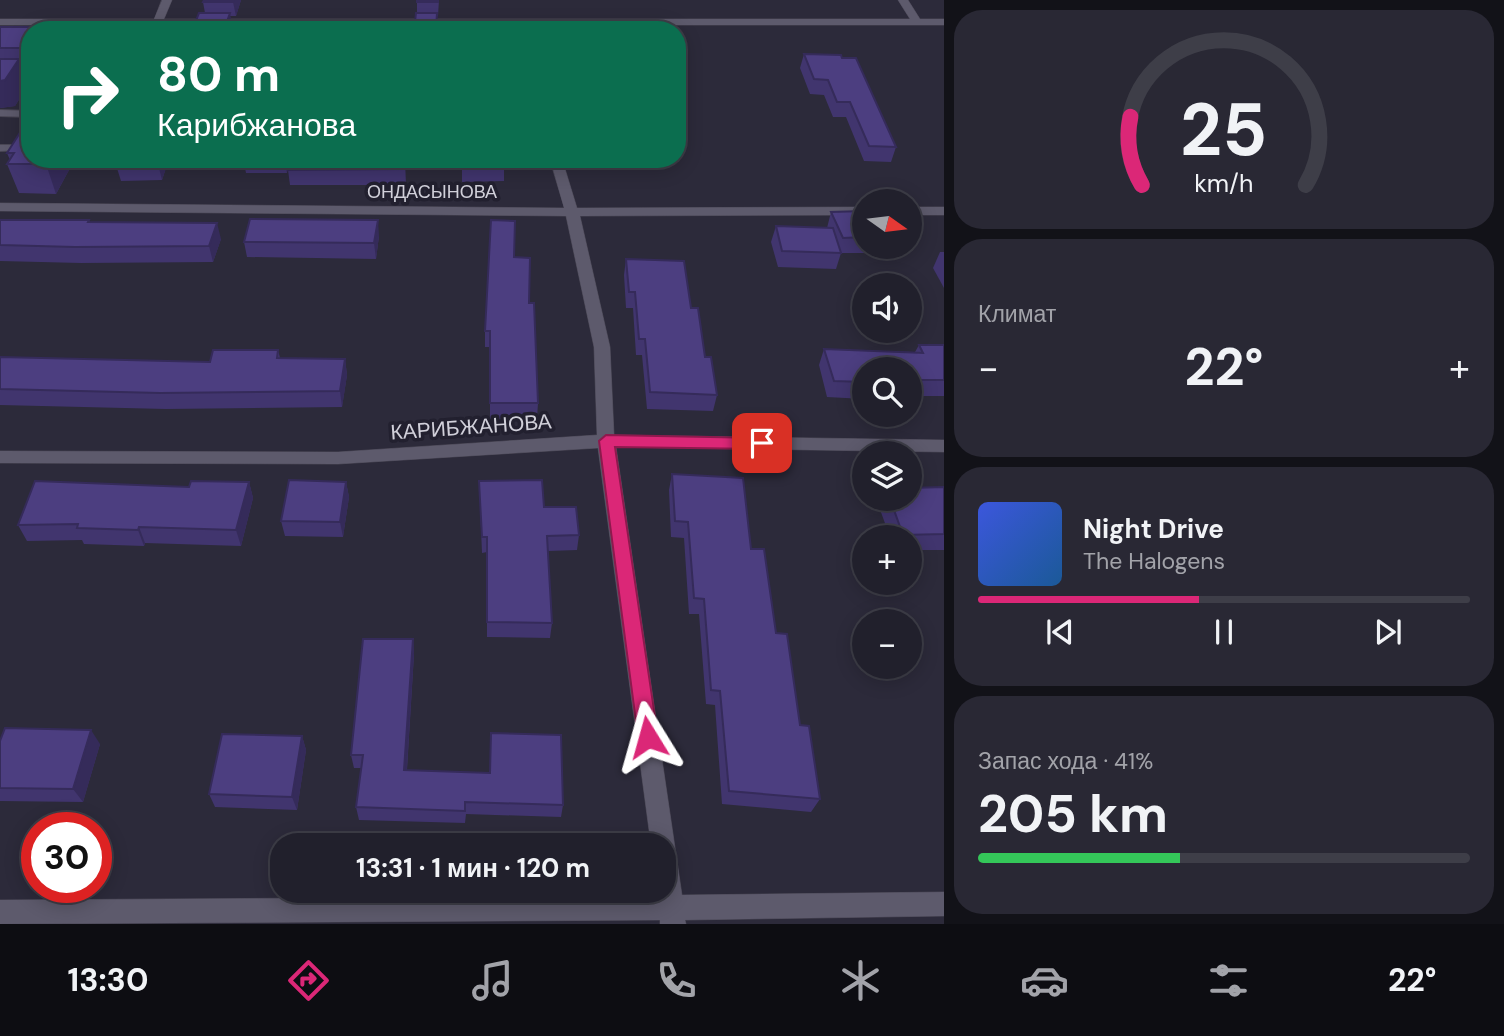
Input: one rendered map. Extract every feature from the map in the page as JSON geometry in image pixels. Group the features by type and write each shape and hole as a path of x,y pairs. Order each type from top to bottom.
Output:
{"street":[{"path":"158,21 167,0"},
{"path":"903,0 916,21"},
{"path":"0,22 21,23"},
{"path":"686,24 944,22"},
{"path":"559,168 572,212 602,348 606,441 661,833"},
{"name":"ОНДАСЫНОВА","path":"0,207 572,212 852,211"},
{"path":"922,211 944,211"},
{"name":"КАРИБЖАНОВА","path":"0,457 338,458 606,441 944,446"},
{"path":"0,912 672,916 944,904"}],"lane":[{"path":"0,113 21,114"},
{"path":"0,148 19,149 21,146"}],"building":[{"path":"204,0 234,0 203,2"},
{"path":"438,0 438,2 417,2"},
{"path":"199,13 230,13 227,21 196,21"},
{"path":"416,13 437,13 437,21 415,21"},
{"path":"0,27 21,27 21,48 0,48"},
{"path":"804,54 856,58 896,147 869,146 850,102 837,102 828,80 814,79"},
{"path":"0,59 19,59 5,80 0,81"},
{"path":"21,131 21,164 7,164 14,153 7,153"},
{"path":"288,168 405,169 288,170"},
{"path":"852,211 852,238 843,238 831,212"},
{"path":"250,219 378,220 374,243 244,242"},
{"path":"0,220 217,223 209,246 75,247 0,245"},
{"path":"491,220 515,221 514,257 530,258 529,303 534,303 538,403 490,403 490,331 485,331"},
{"path":"776,226 833,228 841,253 782,251"},
{"path":"626,259 684,261 691,308 698,308 705,357 711,357 717,395 650,392 645,339 639,339 635,292 629,292"},
{"path":"919,345 944,345 944,380 922,380 922,357 852,357 852,382 834,381 824,349 923,353"},
{"path":"213,350 278,350 277,358 345,359 340,391 160,393 0,389 0,357 210,362"},
{"path":"672,474 743,478 751,549 764,549 776,633 787,634 800,725 809,726 820,799 729,791 720,691 711,690 704,599 694,598 688,522 675,521"},
{"path":"289,480 346,482 340,522 281,521"},
{"path":"542,480 544,507 576,507 579,535 547,536 552,623 487,622 487,537 482,537 479,481"},
{"path":"35,481 189,487 191,481 249,482 236,530 139,527 138,530 77,528 78,524 18,525"},
{"path":"944,487 944,534 922,535 922,525 899,525 894,511 922,511 922,488"},
{"path":"363,639 413,639 404,770 490,773 491,733 561,735 563,805 465,802 465,811 356,807 363,755 351,755"},
{"path":"5,728 91,730 73,789 0,788 0,741"},
{"path":"222,734 302,736 292,797 209,794"}],"route":[{"path":"648,737 606,441 762,443"}]}
